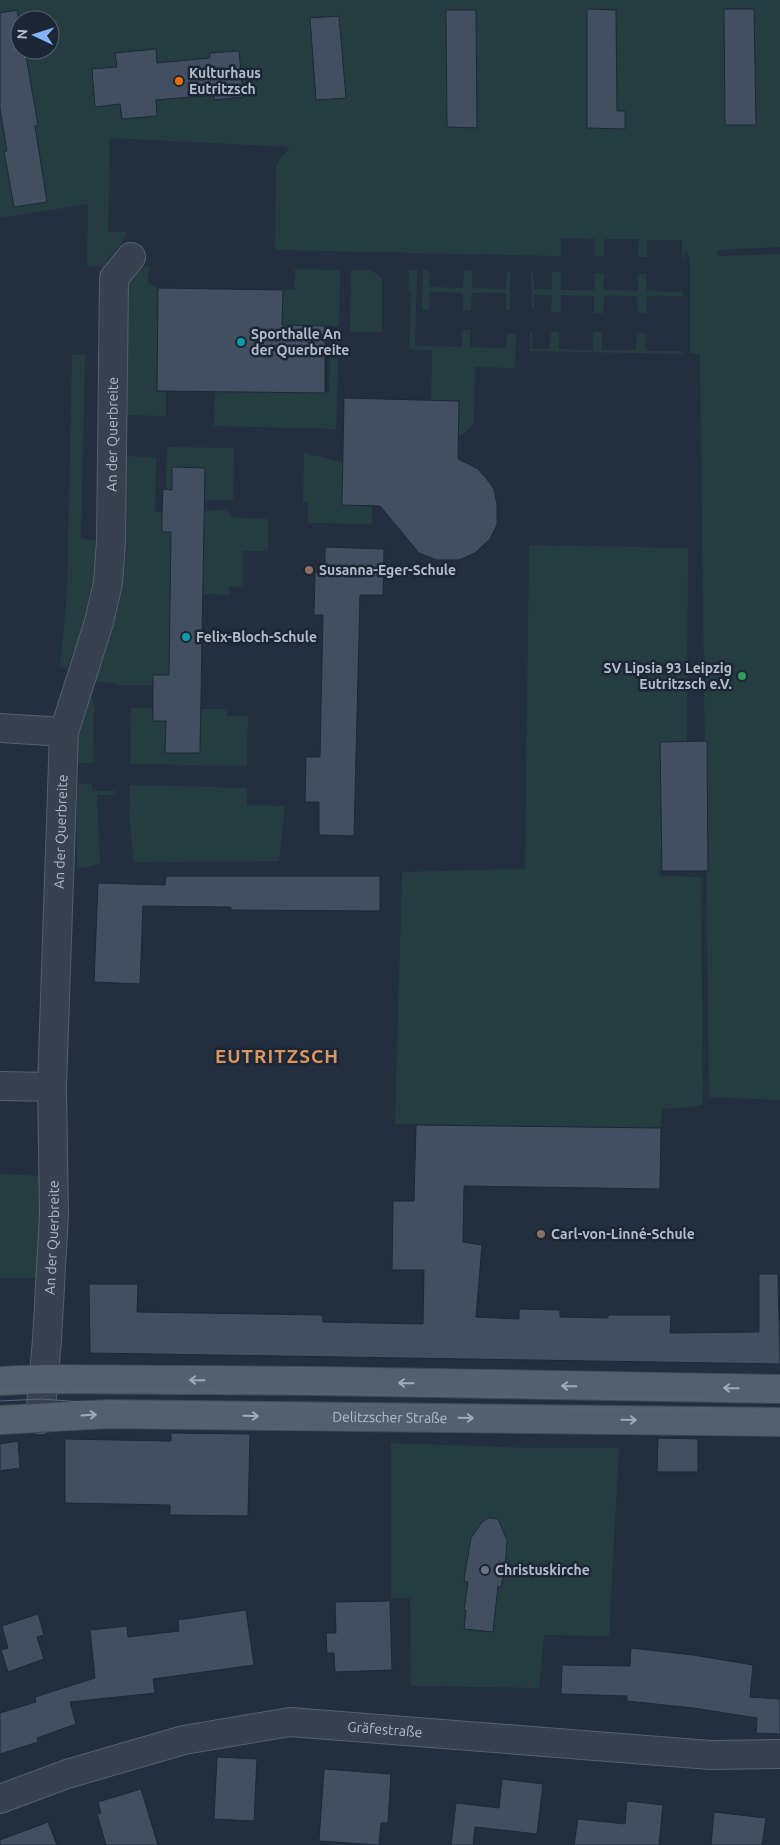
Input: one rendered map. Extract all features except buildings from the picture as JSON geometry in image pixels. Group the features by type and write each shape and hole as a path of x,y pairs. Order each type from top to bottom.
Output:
{"main road":[{"path":"0,1381 43,1379 780,1389"},
{"name":"Delitzscher Straße","path":"0,1420 108,1414 780,1422"}],"street":[{"name":"An der Querbreite","path":"40,1419 48,1340 54,1214 52,1087 64,732 99,622 108,583 111,541 114,278 130,257"},
{"path":"0,728 64,732"},
{"path":"0,1086 52,1087"},
{"name":"Gräfestraße","path":"0,1799 66,1774 184,1740 290,1722 710,1755 780,1754"}],"green space":[{"path":"0,0 780,0 780,247 717,250 718,256 780,254 780,1100 709,1097 700,354 690,353 690,257 685,250 684,258 682,258 682,240 647,240 647,257 638,257 639,239 604,239 604,256 595,256 595,239 561,238 561,256 275,250 276,164 290,147 110,138 108,232 126,232 122,242 109,257 104,267 87,266 88,204 0,218"},
{"path":"149,266 148,283 158,288 157,391 166,391 166,416 124,415 125,285 137,267"},
{"path":"295,269 340,270 339,326 282,325 283,290 297,290 294,286"},
{"path":"351,270 371,270 382,278 382,332 350,332"},
{"path":"409,270 417,270 415,346 462,347 462,330 470,330 470,347 506,348 507,334 516,334 515,368 475,367 474,423 465,433 458,436 459,401 431,400 432,350 409,349 411,292 408,291"},
{"path":"423,270 429,270 429,287 463,288 464,270 472,271 472,288 506,289 507,271 510,272 510,310 506,311 506,293 472,293 471,310 463,310 463,293 429,292 429,310 422,310"},
{"path":"533,272 534,289 552,290 552,272 561,272 561,290 594,290 595,273 604,273 603,290 638,291 638,274 646,274 647,291 683,292 683,296 647,296 646,313 638,313 637,296 604,295 603,313 594,313 594,296 561,295 561,312 551,312 552,295 534,294 534,308 532,310 531,274"},
{"path":"330,331 339,331 336,429 214,426 215,391 329,392"},
{"path":"530,332 532,333 532,349 550,349 551,332 559,332 559,349 593,350 593,332 602,332 602,350 636,350 637,333 645,333 645,351 682,351 682,354 530,351"},
{"path":"72,355 85,355 81,539 98,540 94,588 88,618 67,668 60,667 67,594"},
{"path":"167,447 234,448 233,500 204,500 204,468 172,467 172,489 166,489"},
{"path":"304,453 343,462 342,505 372,506 372,524 308,523 308,503 303,502"},
{"path":"124,456 156,457 155,511 162,513 171,532 169,675 153,685 117,685 117,683 94,682 91,696 94,707 93,763 77,763 79,714 123,559 125,536"},
{"path":"224,510 234,518 268,519 268,551 243,551 243,587 229,586 229,595 203,594 204,511"},
{"path":"529,545 688,548 687,741 660,742 662,871 659,870 660,876 701,877 703,1104 692,1107 662,1109 661,1128 395,1124 402,872 525,869"},
{"path":"131,708 153,708 153,721 166,721 166,753 200,753 201,709 227,709 227,716 248,716 247,766 130,764"},
{"path":"77,784 92,784 92,791 115,791 115,795 97,795 100,864 77,869"},
{"path":"130,785 247,788 247,805 285,806 279,861 134,862 129,816"},
{"path":"0,1174 49,1176 46,1278 0,1278"},
{"path":"391,1443 528,1448 619,1448 609,1636 544,1635 539,1688 411,1686 410,1598 391,1598"}],"tram line":[{"path":"0,1391 108,1390 780,1401"},
{"path":"0,1401 41,1399 83,1402 780,1411"}],"place":[{"name":"Kulturhaus Eutritzsch","path":"179,81"},
{"name":"Sporthalle An der Querbreite","path":"241,342"},
{"name":"Susanna-Eger-Schule","path":"309,570"},
{"name":"Felix-Bloch-Schule","path":"186,637"},
{"name":"SV Lipsia 93 Leipzig Eutritzsch e.V.","path":"742,676"},
{"name":"Carl-von-Linné-Schule","path":"541,1234"},
{"name":"Christuskirche","path":"485,1570"}],"district":[{"name":"EUTRITZSCH","path":"277,1056"}]}
